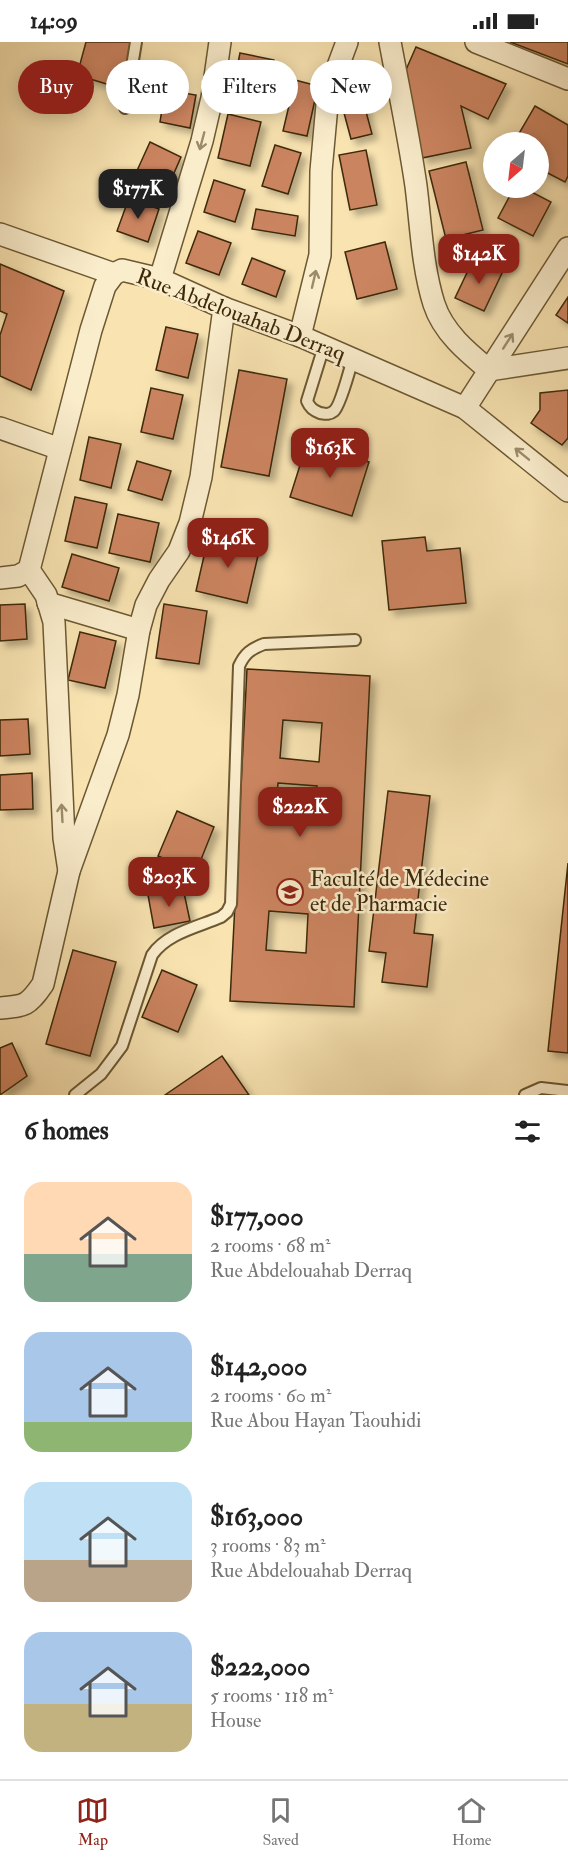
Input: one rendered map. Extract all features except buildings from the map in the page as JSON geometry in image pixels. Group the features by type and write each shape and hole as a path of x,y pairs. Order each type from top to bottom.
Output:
{"street":[{"path":"159,279 202,141 212,98 220,42"},
{"path":"300,336 320,255 321,171 327,105 334,77 347,42"},
{"path":"390,42 416,185 424,259 434,305 445,326 458,342 489,370"},
{"path":"476,42 568,79"},
{"path":"0,234 114,274"},
{"path":"465,408 568,248"},
{"name":"Rue Abdelouahab Derraq","path":"29,570 91,330 105,286 114,274 122,270 159,279 224,308 353,358 465,408 568,490"},
{"path":"0,1008 24,1006 43,984 69,871 118,735 146,605 159,580 179,551 190,523 201,477 224,308"},
{"path":"489,370 568,358"},
{"path":"0,428 60,449"},
{"path":"0,578 18,576 29,570 46,595 54,622 64,838 69,871"},
{"path":"48,603 139,630"}],"lane":[{"path":"133,60 136,42"},
{"path":"324,346 307,401 315,411 326,414 337,407 353,358"},
{"path":"75,1095 101,1074 122,1046 152,955 159,945 171,937 221,917 231,904 239,666 244,655 252,648 264,644 355,640"},
{"path":"525,1095 541,1088 568,1091"}],"place":[{"name":"Faculté de Médecine et de Pharmacie","path":"290,892"}]}
